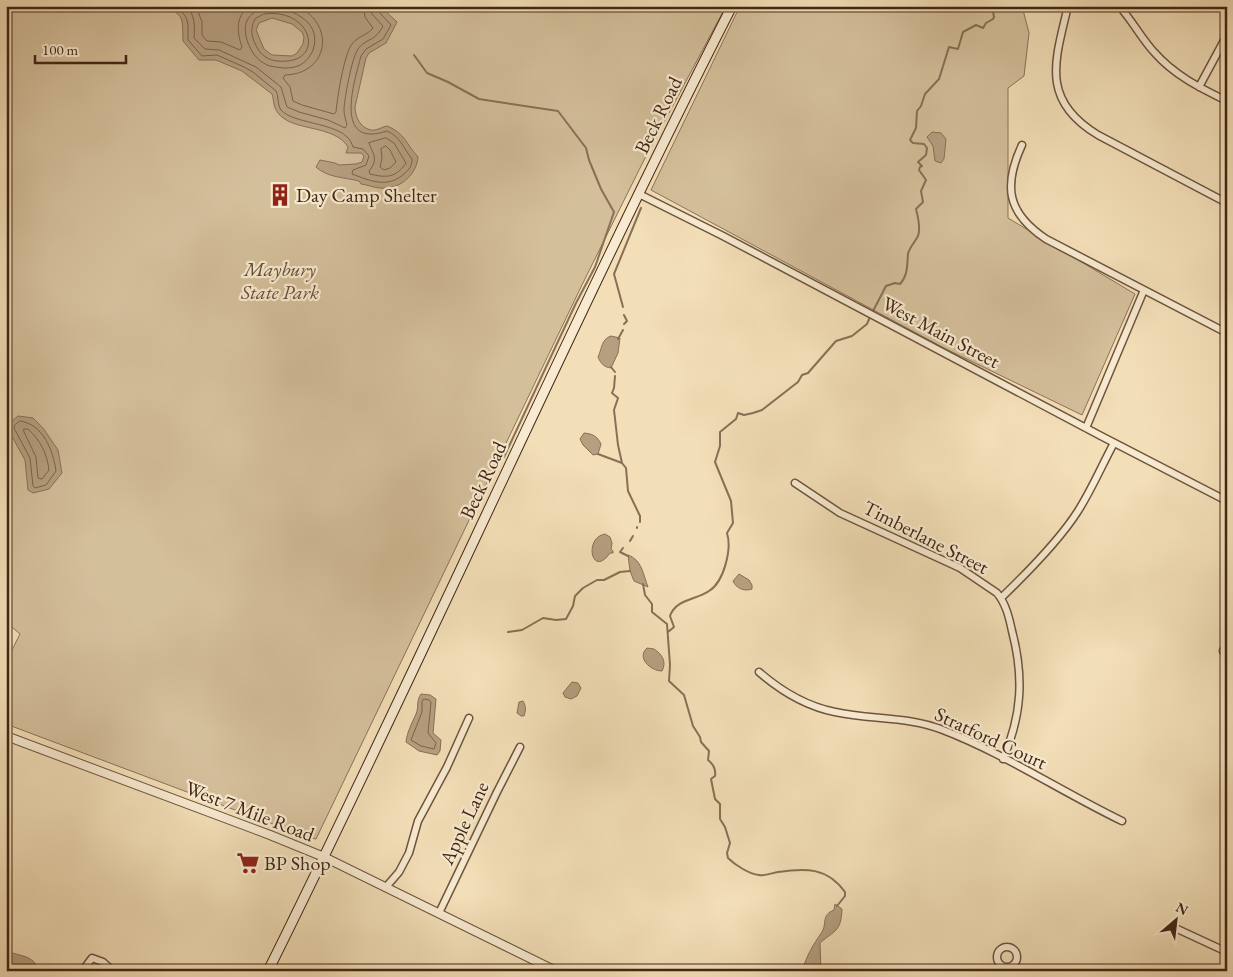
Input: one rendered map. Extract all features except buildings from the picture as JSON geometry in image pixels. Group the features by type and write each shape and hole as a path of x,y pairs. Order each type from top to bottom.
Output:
{"main road":[{"name":"Beck Road","path":"268,971 639,194 732,6"}],"street":[{"path":"1068,6 1056,56 1055,75 1060,94 1070,112 1098,135 1227,203"},
{"path":"1119,6 1161,60 1177,74 1227,102"},
{"path":"1200,87 1227,35"},
{"path":"1022,145 1010,182 1013,202 1022,219 1030,228 1046,239 1227,334"},
{"name":"West Main Street","path":"639,194 723,236 1227,501"},
{"path":"1086,428 1144,290"},
{"path":"1001,598 1016,584 1072,520 1114,442"},
{"name":"Timberlane Street","path":"794,483 846,516 960,568 997,593 1001,598 1007,608 1021,683 1016,720 1003,759"},
{"path":"1223,651 1227,644"},
{"name":"Stratford Court","path":"758,672 790,696 812,706 836,713 906,720 943,730 1122,821"},
{"path":"386,887 399,872 409,853 418,821 448,767 469,718"},
{"name":"West 7 Mile Road","path":"6,736 324,857 556,971"},
{"name":"Apple Lane","path":"439,913 496,792 520,747"},
{"path":"1173,928 1227,952"},
{"path":"86,971 86,966 92,958 103,962 112,971"}],"green space":[{"name":"Maybury State Park","path":"6,6 726,6 644,160 581,287 316,839 6,724 6,662 20,634 6,622"},
{"path":"740,6 1022,6 1029,33 1024,76 1008,88 1008,218 1135,294 1082,415 944,348 651,190"}],"water":[{"path":"163,6 380,6 397,22 386,43 369,53 366,58 355,110 357,118 367,129 375,130 387,126 402,135 418,157 412,174 397,185 382,188 361,184 359,181 321,171 316,167 320,160 339,165 356,164 362,162 364,156 361,153 346,153 348,147 342,140 333,135 284,119 276,111 272,94 242,71 216,60 199,60 183,41 183,28 179,15","holes":["272,18 292,24 302,32 304,37 303,44 297,53 292,56 272,55 264,49 256,30 259,23"]},
{"path":"932,132 941,133 946,139 944,159 941,163 935,161 933,146 927,137"},
{"path":"611,336 620,338 618,353 611,368 603,365 598,357 605,339"},
{"path":"18,416 33,418 43,428 58,450 62,473 49,489 33,493 28,490 25,460 8,429 11,422"},
{"path":"584,433 596,437 601,444 598,454 593,455 583,445 580,439"},
{"path":"605,534 610,537 613,553 610,553 604,560 599,562 592,555 592,549 598,537"},
{"path":"628,555 633,557 639,564 648,587 634,581 630,571"},
{"path":"739,574 749,580 752,589 743,590 736,586 733,581"},
{"path":"647,648 654,649 661,656 664,661 662,671 653,669 644,660 644,652"},
{"path":"572,682 578,683 581,688 577,696 571,699 565,697 563,693"},
{"path":"421,694 430,695 436,699 433,733 441,740 440,751 437,755 419,751 406,742"},
{"path":"523,701 525,712 524,716 521,716 517,713 519,702"},
{"path":"835,904 842,909 840,922 836,930 820,943 821,971 802,971 823,929 827,914 834,910"},
{"path":"6,950 32,960 35,963 35,967 31,971 6,971"}],"waterway":[{"path":"872,313 886,286 895,283 900,284 903,281 907,270 909,252 919,233 916,209 923,202 921,191 926,180 919,170 922,166 918,162 926,155 927,148 924,144 913,143 910,140 916,128 917,111 925,94 939,79 949,47 958,49 963,32 976,25 983,28 986,23 993,19 992,6"},
{"path":"414,55 427,73 479,99 558,111 586,148 601,189 614,212 595,267 576,303 504,457"},
{"path":"623,307 614,274 641,208"},
{"path":"624,315 627,321 624,324"},
{"path":"668,632 674,627 670,616 673,610 682,603 704,594 714,587 726,565 727,533 733,523 731,501 715,462 720,446 720,432 736,419 738,413 744,415 762,410 798,382 802,375 808,373 836,341 852,336 867,324 870,317"},
{"path":"618,339 623,330"},
{"path":"611,367 615,372"},
{"path":"615,376 612,393 618,398 614,410 618,445 622,463 626,468 628,491 640,516 640,522"},
{"path":"598,454 622,463"},
{"path":"630,541 633,536"},
{"path":"623,548 620,552 628,556"},
{"path":"508,632 522,630 543,618 566,619 573,606 575,596 583,588 597,580 604,580 620,572 630,571"},
{"path":"643,584 645,595 652,604 652,612 667,624 670,665 669,681 684,695 693,726 701,742 709,751 708,760 713,765 715,772 715,776 711,779 715,799 720,804 720,819 725,827 730,843 727,853 728,858 742,869 759,875 797,870 815,871 823,874 831,878 845,892 845,896 837,906"}],"place":[{"name":"Day Camp Shelter","path":"280,195"},
{"name":"BP Shop","path":"248,863"}]}
